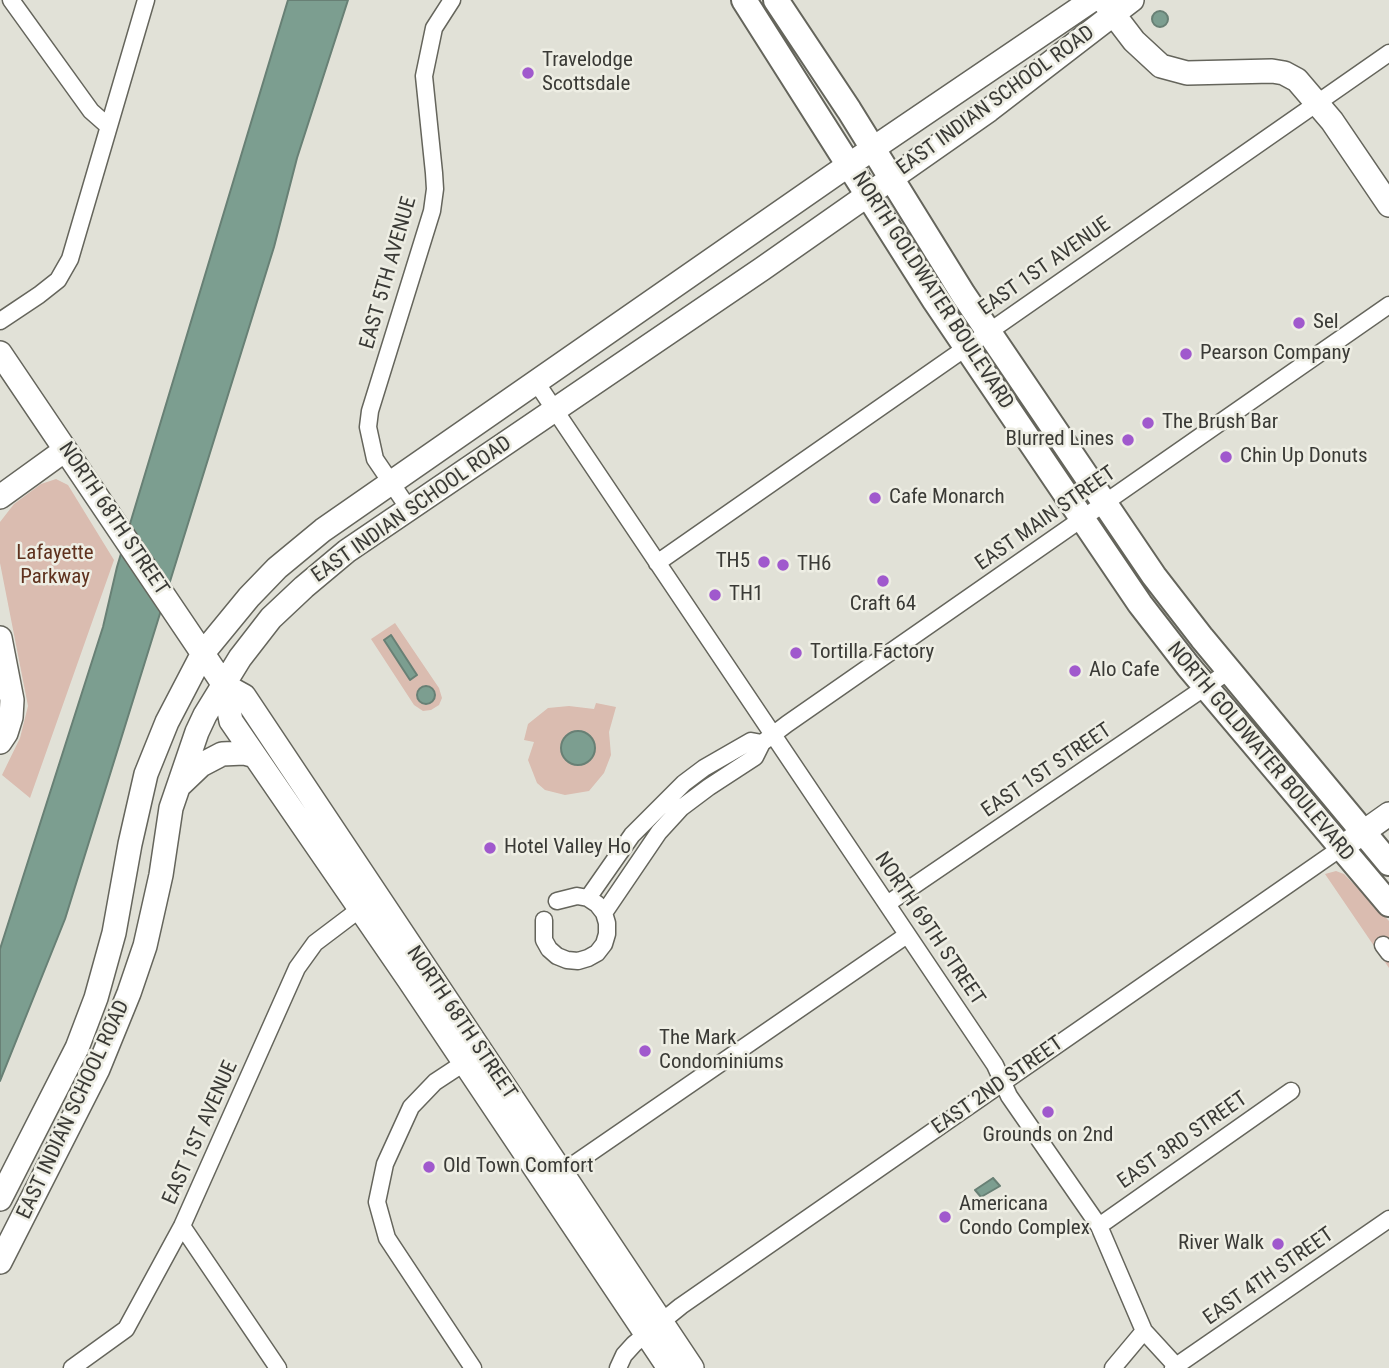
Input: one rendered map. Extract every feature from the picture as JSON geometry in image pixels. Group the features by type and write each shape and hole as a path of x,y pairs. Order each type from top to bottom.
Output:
{"main road":[{"name":"NORTH GOLDWATER BOULEVARD","path":"744,0 966,348 1140,604 1206,688 1389,904"},
{"name":"NORTH GOLDWATER BOULEVARD","path":"776,0 989,332 1158,582 1389,863"},
{"name":"EAST INDIAN SCHOOL ROAD","path":"0,1199 77,1048 96,998 114,933 146,774 167,722 203,653 230,618 300,547 1092,0"},
{"name":"EAST INDIAN SCHOOL ROAD","path":"0,1262 98,1069 130,993 145,946 171,808 187,757 205,715 240,658 271,618 337,558 989,110 1108,7 1132,0"},
{"path":"1108,7 1134,41 1161,66 1187,73 1284,73 1297,80 1318,102 1389,205"},
{"name":"NORTH 68TH STREET","path":"3,366 65,450 224,685 231,721 360,909 412,966"},
{"path":"0,497 65,450"},
{"path":"0,638 12,700 11,717 6,733 0,741"},
{"name":"NORTH 68TH STREET","path":"224,685 244,696 412,966 472,1057 654,1328 692,1368"},
{"path":"178,787 210,758 234,752 255,756"},
{"name":"EAST 2ND STREET","path":"1341,848 1389,814"},
{"name":"NORTH 68TH STREET","path":"472,1057 561,1172 654,1328 669,1368"}],"street":[{"path":"11,0 91,111 108,126"},
{"path":"0,321 58,280 70,259 146,0"},
{"name":"EAST 5TH AVENUE","path":"409,509 375,459 368,427 370,411 432,211 435,189 424,76 434,28 452,0"},
{"name":"EAST 1ST AVENUE","path":"657,564 1389,53"},
{"name":"EAST MAIN STREET","path":"604,913 659,832 681,808 755,757 767,739 1389,305"},
{"name":"NORTH 69TH STREET","path":"536,382 657,564 767,739 887,904 995,1065 1018,1109 1099,1226 1144,1331 1175,1367"},
{"name":"EAST 1ST STREET","path":"887,904 1229,671"},
{"name":"EAST MAIN STREET","path":"588,898 632,835 684,783 751,741 767,739"},
{"name":"EAST 2ND STREET","path":"618,1368 624,1355 654,1328 1003,1081 1341,848"},
{"path":"544,920 544,940 557,956 578,961 597,953 604,944 607,934 604,913 597,904 588,898 566,897 557,901"},
{"name":"EAST 1ST AVENUE","path":"72,1368 126,1329 182,1226 297,968 315,943 360,909"},
{"path":"561,1172 907,934"},
{"path":"472,1057 423,1092 411,1107 385,1164 377,1202 387,1238 473,1368"},
{"name":"EAST 3RD STREET","path":"1099,1226 1291,1090"},
{"name":"EAST 4TH STREET","path":"1175,1367 1389,1219"},
{"path":"182,1226 278,1368"},
{"path":"1113,1368 1144,1331"}],"green space":[{"name":"Lafayette Parkway","path":"56,479 68,485 114,560 30,798 2,775 20,738 28,706 0,563 0,522 14,504 41,484"},
{"path":"395,623 439,688 442,698 439,705 431,710 423,711 414,705 371,639"},
{"path":"596,703 616,707 609,732 611,755 604,773 589,791 565,795 545,790 537,783 528,760 534,742 524,740 528,724 548,708 569,706 594,709"},
{"path":"1336,871 1344,874 1389,921 1389,968 1325,874"}],"shaded area":[{"path":"288,0 348,0 297,158 274,247 65,919 0,1081 0,949 103,627 117,567"},
{"path":"1160,11 1168,19 1160,27 1152,19"},
{"path":"391,635 417,675 410,680 384,640"},
{"path":"422,686 430,686 435,695 433,702 422,704 417,699 417,691"},
{"path":"578,731 590,736 595,748 590,760 578,765 566,760 561,748 566,736"},
{"path":"993,1178 1000,1186 981,1197 975,1190"}],"place":[{"name":"Travelodge Scottsdale","path":"528,73"},
{"name":"Sel","path":"1299,323"},
{"name":"Pearson Company","path":"1186,354"},
{"name":"The Brush Bar","path":"1148,423"},
{"name":"Blurred Lines","path":"1128,440"},
{"name":"Chin Up Donuts","path":"1226,457"},
{"name":"Cafe Monarch","path":"875,498"},
{"name":"TH5","path":"764,562"},
{"name":"TH6","path":"783,565"},
{"name":"Craft 64","path":"883,581"},
{"name":"TH1","path":"715,595"},
{"name":"Tortilla Factory","path":"796,653"},
{"name":"Alo Cafe","path":"1075,671"},
{"name":"Hotel Valley Ho","path":"490,848"},
{"name":"The Mark Condominiums","path":"645,1051"},
{"name":"Grounds on 2nd","path":"1048,1112"},
{"name":"Old Town Comfort","path":"429,1167"},
{"name":"Americana Condo Complex","path":"945,1217"},
{"name":"River Walk","path":"1278,1244"}]}
